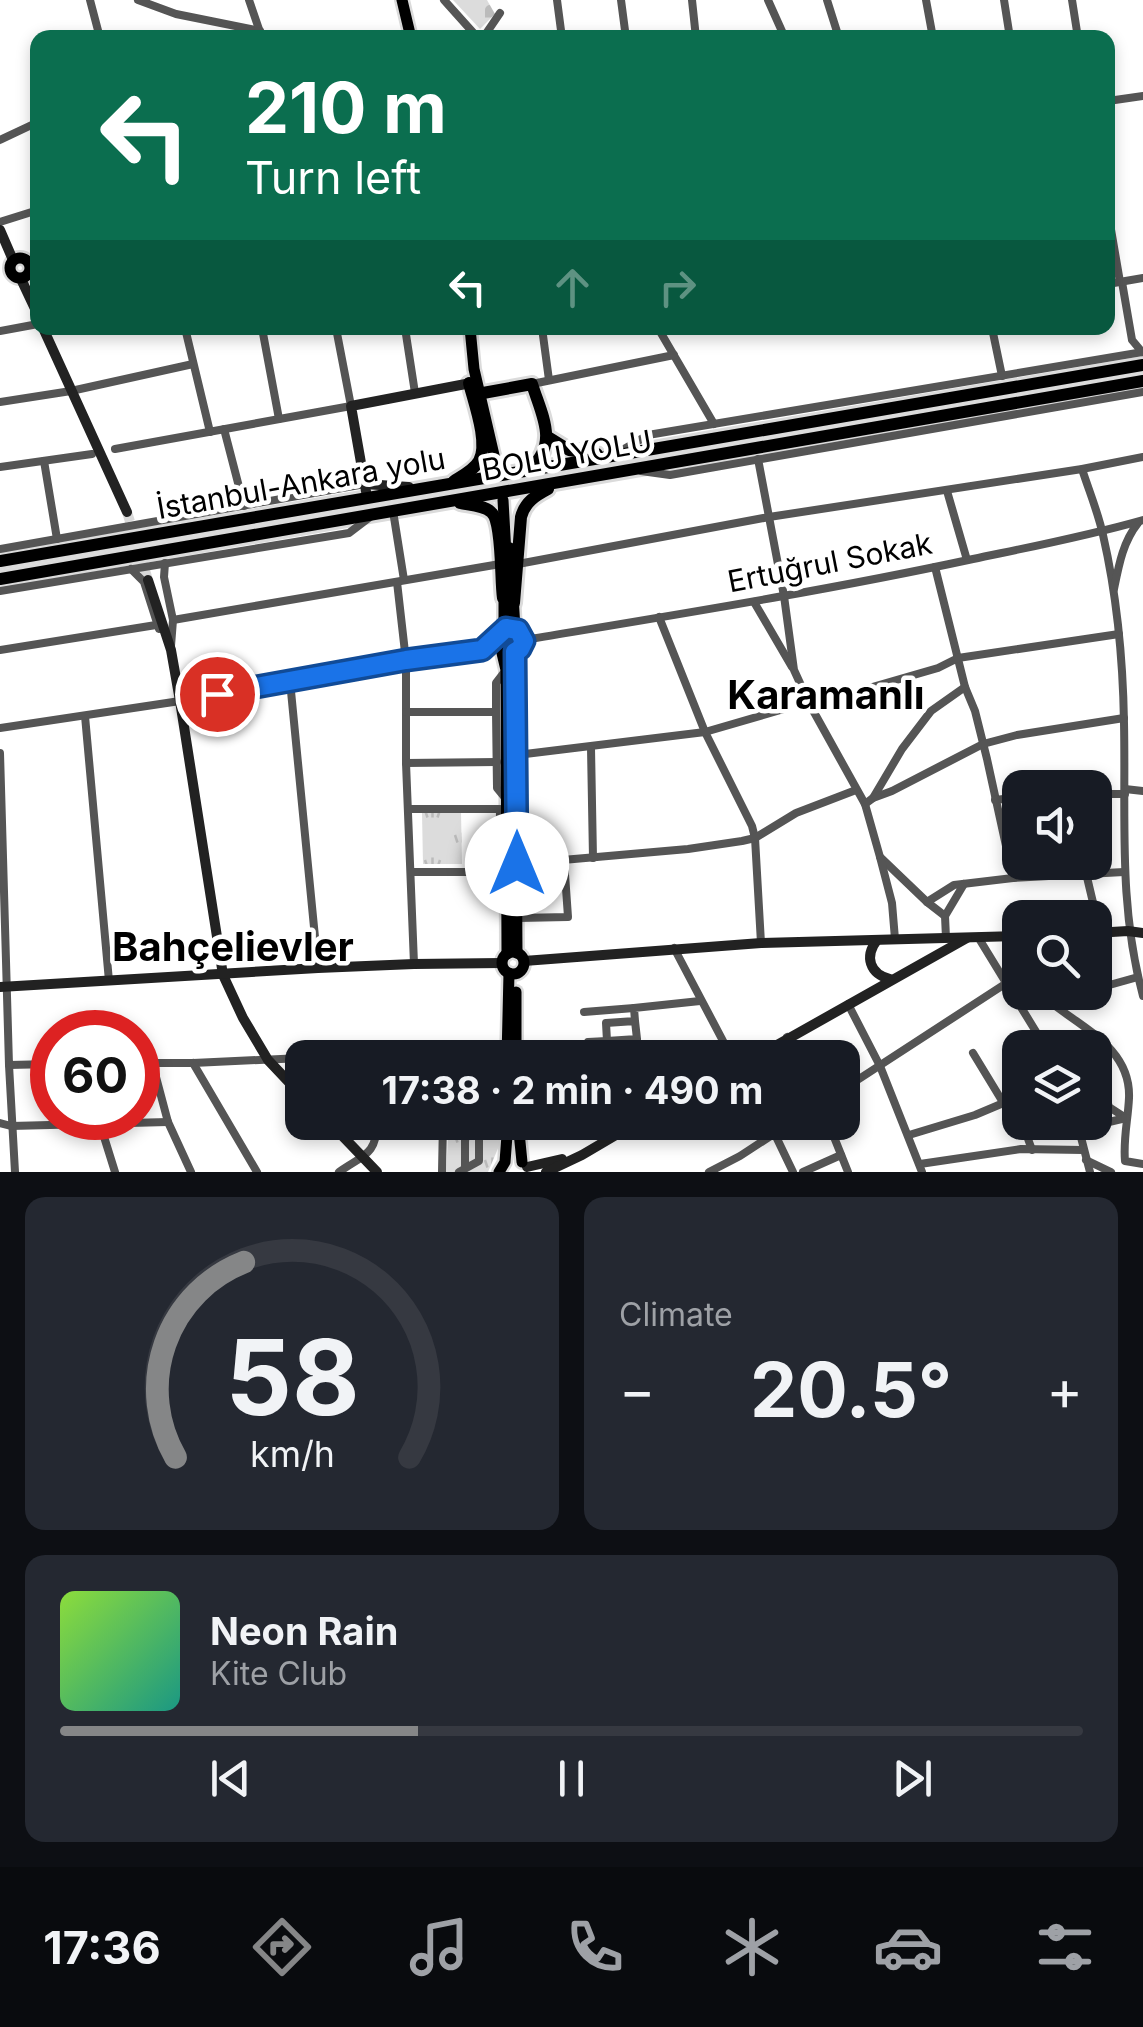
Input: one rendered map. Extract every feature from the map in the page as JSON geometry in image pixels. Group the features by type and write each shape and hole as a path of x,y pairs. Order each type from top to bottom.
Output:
{"highway":[{"name":"İstanbul-Ankara yolu","path":"0,561 366,490 450,484 1143,365"},
{"name":"BOLU YOLU","path":"0,579 1143,382"},
{"path":"450,484 476,466 481,455 476,386 532,384 548,438 543,455 528,471"},
{"path":"548,438 568,450 610,456"},
{"path":"508,600 518,564 524,506 559,483"},
{"path":"452,502 482,507 492,513 498,526 500,564 508,600"}],"main road":[{"path":"402,0 409,30"},
{"path":"0,230 11,271 30,302"},
{"path":"11,271 24,259 30,263"},
{"path":"44,335 126,512"},
{"path":"471,335 476,386 498,468"},
{"path":"366,490 351,406 476,386"},
{"path":"505,500 508,600 514,628"},
{"path":"148,580 171,650 223,975 268,1060 285,1078"},
{"path":"508,600 498,642 506,670 508,894 513,963"},
{"path":"500,632 514,628 524,640 515,652 502,649"},
{"path":"510,1040 518,918 515,652"},
{"path":"1112,932 1143,933"},
{"path":"4,986 318,968 513,963 761,943 1002,936"},
{"path":"782,1040 973,937"},
{"path":"939,953 946,938"},
{"path":"877,940 870,960 879,975 890,980"},
{"path":"346,1140 377,1172"},
{"path":"502,1167 506,1140"},
{"path":"521,1140 526,1167"},
{"path":"546,1172 606,1140"},
{"path":"502,1167 513,1159 526,1167 559,1160 596,1146"}],"street":[{"path":"90,0 98,30"},
{"path":"138,0 176,14 244,30"},
{"path":"249,0 260,30"},
{"path":"444,0 472,30"},
{"path":"557,0 561,30"},
{"path":"622,0 625,30"},
{"path":"692,0 695,30"},
{"path":"768,0 781,30"},
{"path":"827,0 836,30"},
{"path":"926,0 932,30"},
{"path":"1004,0 1009,30"},
{"path":"1072,0 1077,30"},
{"path":"486,30 500,13"},
{"path":"1115,100 1143,96"},
{"path":"0,140 30,126"},
{"path":"0,222 30,213"},
{"path":"1115,250 1132,340 1142,352"},
{"path":"1115,283 1143,278"},
{"path":"0,332 30,328"},
{"path":"187,335 210,432"},
{"path":"263,335 279,419"},
{"path":"115,449 351,406 337,335"},
{"path":"405,335 415,394"},
{"path":"543,335 549,380"},
{"path":"662,335 714,424"},
{"path":"993,335 1002,376"},
{"path":"610,456 648,435 1142,352"},
{"path":"532,384 674,355"},
{"path":"0,402 193,364"},
{"path":"632,470 670,475 1143,392"},
{"path":"224,429 244,506"},
{"path":"0,467 94,449"},
{"path":"518,564 769,517 1143,457"},
{"path":"758,459 794,670"},
{"path":"44,461 57,539"},
{"path":"1082,469 1102,531 1120,634 1124,872 1128,931 1143,996"},
{"path":"0,549 244,506 366,490"},
{"path":"947,491 967,560"},
{"path":"394,511 406,660 414,964"},
{"path":"0,591 350,533 374,514"},
{"path":"1114,593 1128,535 1141,520"},
{"name":"Ertuğrul Sokak","path":"524,640 935,567 1141,520"},
{"path":"165,563 173,620 171,650"},
{"path":"173,620 500,564"},
{"path":"935,567 965,687 984,744 1002,830"},
{"path":"131,569 144,582 156,625 171,650"},
{"path":"754,602 856,790 869,801 892,903 895,939"},
{"path":"659,617 705,732 752,826 761,943"},
{"path":"0,650 156,625"},
{"path":"482,650 500,632"},
{"path":"810,705 938,668 958,658 1120,634"},
{"path":"0,728 180,701 406,660 502,649"},
{"path":"506,670 496,683 496,712 498,788 508,802"},
{"path":"290,682 318,968"},
{"path":"869,801 931,711 965,687"},
{"path":"517,755 705,732 784,710"},
{"path":"406,712 496,712"},
{"path":"85,716 109,981"},
{"path":"869,801 984,744 1124,718"},
{"path":"591,748 593,858"},
{"path":"0,753 4,986 14,1172"},
{"path":"406,763 497,762"},
{"path":"517,864 688,849 755,838 796,813 856,790"},
{"path":"1112,792 1143,791"},
{"path":"995,800 1002,799"},
{"path":"408,810 500,809 498,888 508,894"},
{"path":"880,857 946,916"},
{"path":"518,918 568,917 564,860"},
{"path":"412,872 500,872"},
{"path":"1112,872 1124,872"},
{"path":"927,902 954,885 1002,879"},
{"path":"946,938 946,916 964,884"},
{"path":"973,937 1002,978"},
{"path":"674,948 722,1040"},
{"path":"1112,984 1138,976"},
{"path":"860,1079 1002,987"},
{"path":"584,1012 700,1001"},
{"path":"848,1004 880,1066 921,1168 1021,1149 1085,1155 1111,1172"},
{"path":"622,1040 637,1039 634,1008"},
{"path":"1059,1010 1106,1044 1128,1078 1124,1172"},
{"path":"607,1040 606,1023 635,1021"},
{"path":"973,1053 1002,1088"},
{"path":"160,1062 285,1059"},
{"path":"193,1063 257,1172"},
{"path":"8,1064 30,1064"},
{"path":"1112,1067 1121,1064"},
{"path":"160,1092 168,1122 191,1172"},
{"path":"908,1136 1002,1103"},
{"path":"1112,1109 1126,1118"},
{"path":"1112,1120 1126,1118"},
{"path":"160,1122 168,1122"},
{"path":"0,1123 30,1126"},
{"path":"105,1140 116,1172"},
{"path":"339,1172 373,1149 377,1140"},
{"path":"442,1172 443,1140"},
{"path":"709,1172 765,1140"},
{"path":"779,1140 793,1172"},
{"path":"835,1140 848,1172"},
{"path":"1028,1140 1032,1150"},
{"path":"1081,1140 1090,1172"},
{"path":"803,1172 841,1155"},
{"path":"1124,1160 1143,1164"}],"green space":[{"path":"453,0 487,0 495,14 480,29"},
{"path":"461,812 462,864 423,864 422,813"},
{"path":"448,1140 499,1140 488,1172 446,1172"}],"tunnel":[{"path":"127,512 148,580"}],"district":[{"name":"Karamanlı","path":"826,695"},
{"name":"Bahçelievler","path":"233,947"}],"route":[{"path":"217,694 482,650 506,628 518,630 524,641 515,652 517,864"}]}
